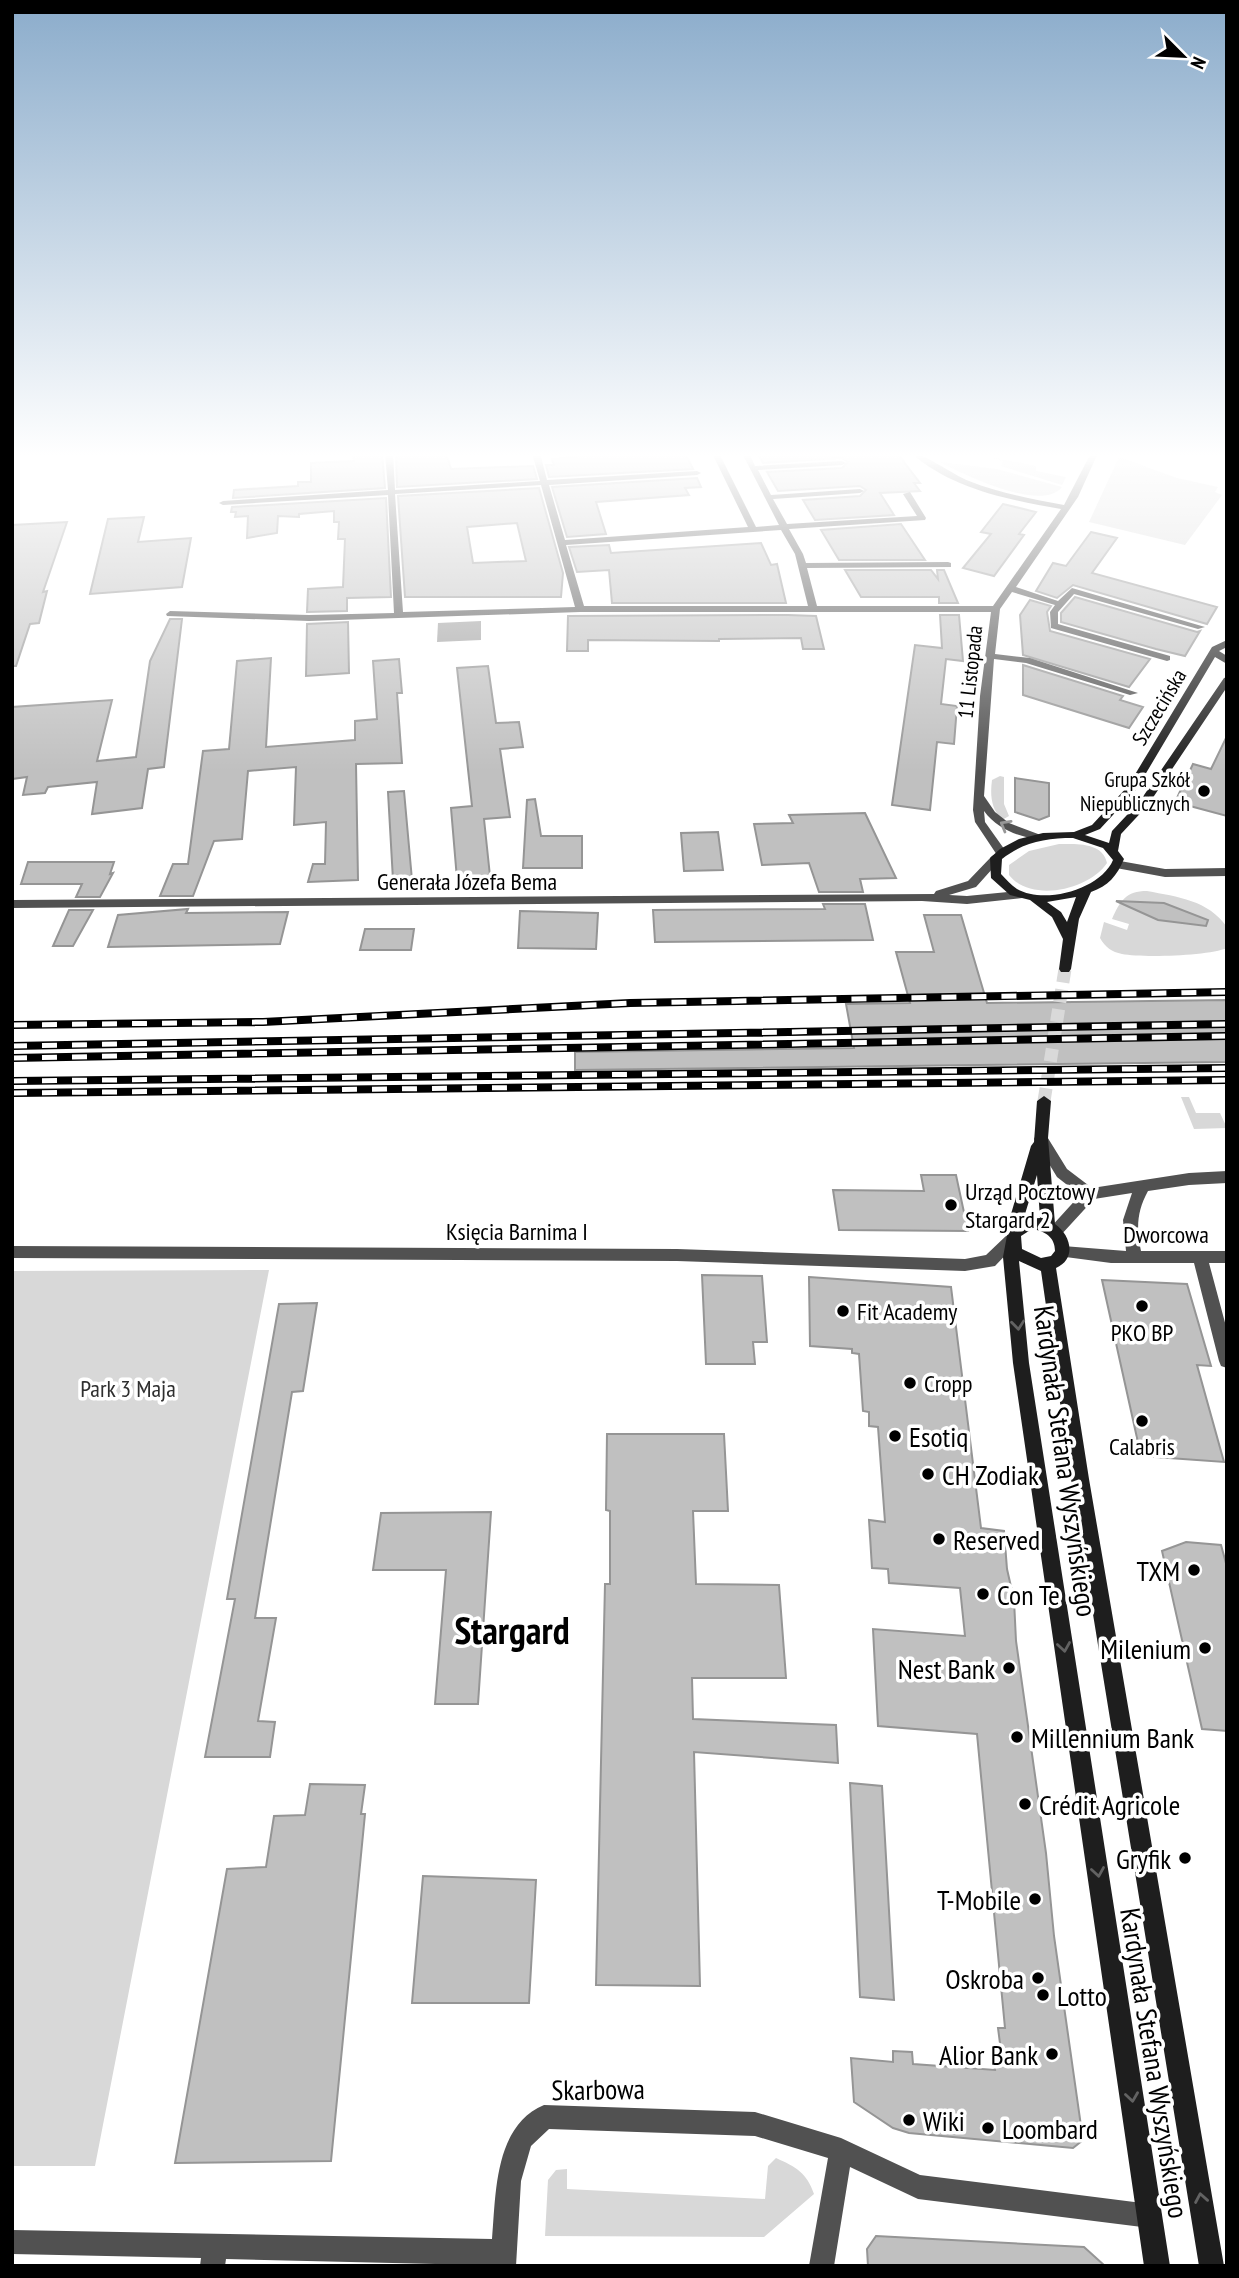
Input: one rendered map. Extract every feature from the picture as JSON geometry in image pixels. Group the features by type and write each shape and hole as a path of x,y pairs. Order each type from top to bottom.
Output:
{"main road":[{"name":"Szczecińska","path":"1074,835 1096,827 1132,788 1217,646 1226,643"},
{"path":"1215,652 1227,661"},
{"name":"Szczecińska","path":"1114,849 1116,833 1139,810 1227,680"},
{"path":"1074,835 1094,839 1114,849 1119,865 1111,878 1086,892 1033,897 1018,895 998,879 994,870 998,856 1017,844 1040,836 1074,835"},
{"path":"1065,969 1069,938 1080,900 1086,892"},
{"path":"1033,897 1057,915 1069,938"},
{"name":"Kardynała Stefana Wyszyńskiego","path":"1044,1101 1041,1138 1052,1229"},
{"name":"Kardynała Stefana Wyszyńskiego","path":"1041,1138 1020,1205 1011,1257 1021,1363 1157,2266"},
{"path":"1032,1223 1052,1229 1061,1238 1056,1258 1031,1263 1014,1238 1032,1223"},
{"name":"Kardynała Stefana Wyszyńskiego","path":"1056,1258 1071,1426 1212,2266"}],"street":[{"path":"396,559 399,614"},
{"path":"566,559 580,609"},
{"path":"799,559 813,608"},
{"name":"11 Listopada","path":"998,856 980,822 990,656 996,609 1030,559"},
{"path":"802,566 948,565"},
{"path":"1010,588 1060,604"},
{"path":"1156,667 1165,657 1054,625 1054,612 1072,591 1201,627"},
{"path":"170,614 309,618 580,609 996,609"},
{"path":"990,656 1027,660 1133,693"},
{"path":"980,798 997,821 1011,830 1040,836"},
{"name":"Generała Józefa Bema","path":"922,897 972,884 998,856"},
{"path":"1119,865 1165,873 1227,872"},
{"name":"Generała Józefa Bema","path":"12,904 922,897 967,900 1018,895"},
{"path":"1041,1138 1062,1173 1090,1194"},
{"path":"1052,1229 1090,1194 1144,1185 1227,1177"},
{"path":"1135,1256 1128,1228 1131,1208 1144,1185"},
{"name":"Księcia Barnima I","path":"12,1252 677,1255 965,1265 990,1261 1014,1238"},
{"name":"Dworcowa","path":"1056,1258 1227,1257"},
{"path":"1200,1258 1227,1361"},
{"name":"Skarbowa","path":"12,2242 214,2256 503,2259 509,2181 521,2139 544,2117 755,2123 841,2150 918,2188 1150,2216"},
{"path":"821,2266 841,2150"}],"green space":[{"path":"1004,777 1004,804 1009,816 1002,820 993,806 991,796 992,780"},
{"path":"1059,844 1081,844 1095,848 1107,863 1087,880 1060,890 1031,889 1019,884 1009,875 1009,865 1029,851"},
{"path":"1147,891 1192,901 1211,911 1227,927 1227,948 1206,953 1159,956 1122,954 1109,949 1100,938 1104,922 1127,930 1129,924 1112,919 1115,913 1129,895"},
{"path":"1181,1097 1189,1097 1196,1113 1220,1113 1227,1128 1194,1129"},
{"name":"Park 3 Maja","path":"269,1270 95,2166 12,2166 12,1271"},
{"path":"776,2158 800,2172 814,2194 764,2237 545,2236 548,2180 556,2170 567,2169 567,2189 765,2199 768,2166"}],"shaded area":[{"path":"481,621 481,640 437,642 438,623"}],"building":[{"path":"12,559 54,559 43,592 47,591 39,623 30,624 16,666 12,666"},
{"path":"98,559 187,559 182,587 90,594"},
{"path":"344,559 389,559 391,597 347,598 347,611 307,612 308,589 343,587"},
{"path":"402,559 472,559 473,563 559,559 563,573 561,597 405,597"},
{"path":"573,559 768,559 771,565 777,564 786,603 612,603 609,570 577,572"},
{"path":"839,559 925,560 839,560"},
{"path":"970,559 1006,559 994,576 963,568"},
{"path":"1071,559 1102,559 1092,573 1217,607 1207,624 1073,585 1057,598 1036,591 1053,563 1066,566"},
{"path":"845,570 931,570 938,579 937,570 944,570 958,603 939,603 939,597 861,597"},
{"path":"1075,597 1200,631 1185,656 1156,649 1061,622 1061,613"},
{"path":"1030,600 1051,606 1047,612 1050,631 1150,659 1129,687 1023,655 1020,615"},
{"path":"940,615 959,615 963,661 946,659 941,704 957,706 954,744 937,742 930,810 892,805 915,645 942,648"},
{"path":"568,616 816,616 824,649 803,649 801,638 719,641 588,640 588,651 567,651"},
{"path":"170,619 182,619 164,767 148,769 142,808 92,814 97,782 48,787 45,793 23,795 27,777 12,779 12,707 112,700 97,761 136,757 150,661"},
{"path":"348,622 349,673 306,676 307,624"},
{"path":"271,658 266,747 355,740 355,721 377,719 373,661 399,659 402,693 397,693 402,763 356,764 358,880 308,882 313,864 325,864 326,822 294,825 296,767 248,771 242,839 214,841 193,896 160,896 173,864 188,864 203,751 229,749 237,661"},
{"path":"1023,665 1123,696 1120,700 1143,707 1129,728 1023,695"},
{"path":"488,666 496,723 519,722 523,747 500,749 510,817 484,819 490,876 457,879 451,808 472,806 457,668"},
{"name":"Grupa Szkół Niepublicznych","path":"1227,736 1227,816 1175,802 1193,764 1211,769"},
{"path":"1015,778 1049,783 1049,816 1039,820 1015,812"},
{"path":"404,791 412,880 393,880 388,792"},
{"path":"535,799 541,836 582,836 582,868 523,868 527,800"},
{"path":"865,813 896,878 860,879 863,892 819,892 809,863 762,865 754,824 793,823 789,815"},
{"path":"718,832 723,870 684,871 681,833"},
{"path":"28,862 114,862 110,874 113,873 100,897 76,897 82,884 21,884"},
{"path":"1116,901 1164,903 1208,920 1206,926 1158,920"},
{"path":"823,904 865,904 873,940 655,942 653,910 825,909"},
{"path":"188,909 186,913 288,912 280,944 108,947 118,915"},
{"path":"69,910 93,910 73,946 53,946"},
{"path":"520,911 598,913 596,949 518,948"},
{"path":"924,915 961,915 987,1003 1227,1000 1227,1062 575,1070 575,1052 854,1048 846,1004 910,1003 896,952 934,952"},
{"path":"365,929 414,929 411,950 360,950"},
{"path":"921,1175 956,1175 968,1231 839,1230 833,1190 924,1191"},
{"path":"702,1275 762,1276 767,1342 753,1342 755,1364 706,1364"},
{"path":"809,1277 951,1287 981,1528 1004,1531 1007,1569 1014,1600 1016,1641 1083,2140 1073,2148 909,2133 893,2128 854,2102 851,2058 893,2062 893,2051 912,2052 913,2064 995,2070 992,2050 1001,2051 998,2028 1005,2028 977,1734 878,1726 873,1629 965,1636 960,1588 889,1583 888,1569 872,1568 869,1520 885,1522 878,1427 869,1426 869,1412 863,1411 859,1354 852,1353 852,1349 810,1346"},
{"path":"1102,1280 1187,1284 1211,1366 1197,1365 1224,1462 1141,1456"},
{"path":"317,1303 303,1391 292,1392 255,1618 276,1618 258,1721 275,1722 270,1757 205,1757 235,1599 227,1599 279,1304"},
{"path":"607,1434 724,1434 728,1511 693,1511 696,1584 779,1585 786,1678 692,1678 693,1719 836,1725 838,1763 694,1752 700,1986 596,1985 605,1584 610,1584 610,1511 606,1510"},
{"path":"491,1512 478,1704 435,1704 446,1570 373,1570 381,1513"},
{"name":"Milenium","path":"1186,1542 1221,1545 1227,1567 1227,1731 1202,1729 1162,1551"},
{"path":"850,1783 882,1786 894,2000 860,1997"},
{"path":"310,1784 365,1785 361,1814 365,1814 331,2161 175,2163 227,1869 266,1867 274,1816 305,1815"},
{"path":"423,1876 536,1880 529,2003 412,2003"},
{"path":"876,2236 1084,2247 1105,2266 868,2266 867,2249"}],"tunnel":[{"path":"1044,1101 1065,969"}],"railway":[{"path":"12,1025 263,1022 630,1003 1227,992"},
{"path":"12,1046 1227,1024"},
{"path":"12,1058 1227,1036"},
{"path":"12,1081 1227,1068"},
{"path":"12,1093 1227,1080"}],"place":[{"name":"Grupa Szkół Niepublicznych","path":"1204,791"},
{"name":"Urząd Pocztowy Stargard 2","path":"951,1205"},
{"name":"PKO BP","path":"1142,1306"},
{"name":"Fit Academy","path":"843,1311"},
{"name":"Cropp","path":"910,1383"},
{"name":"Calabris","path":"1142,1421"},
{"name":"Esotiq","path":"895,1436"},
{"name":"CH Zodiak","path":"928,1474"},
{"name":"Reserved","path":"939,1539"},
{"name":"TXM","path":"1194,1570"},
{"name":"Con Te","path":"983,1594"},
{"name":"Milenium","path":"1205,1648"},
{"name":"Nest Bank","path":"1009,1668"},
{"name":"Millennium Bank","path":"1017,1737"},
{"name":"Crédit Agricole","path":"1025,1804"},
{"name":"Gryfik","path":"1185,1858"},
{"name":"T-Mobile","path":"1035,1899"},
{"name":"Oskroba","path":"1038,1978"},
{"name":"Lotto","path":"1043,1995"},
{"name":"Alior Bank","path":"1052,2054"},
{"name":"Wiki","path":"909,2120"},
{"name":"Loombard","path":"988,2128"}],"district":[{"name":"Stargard","path":"512,1629"}]}
